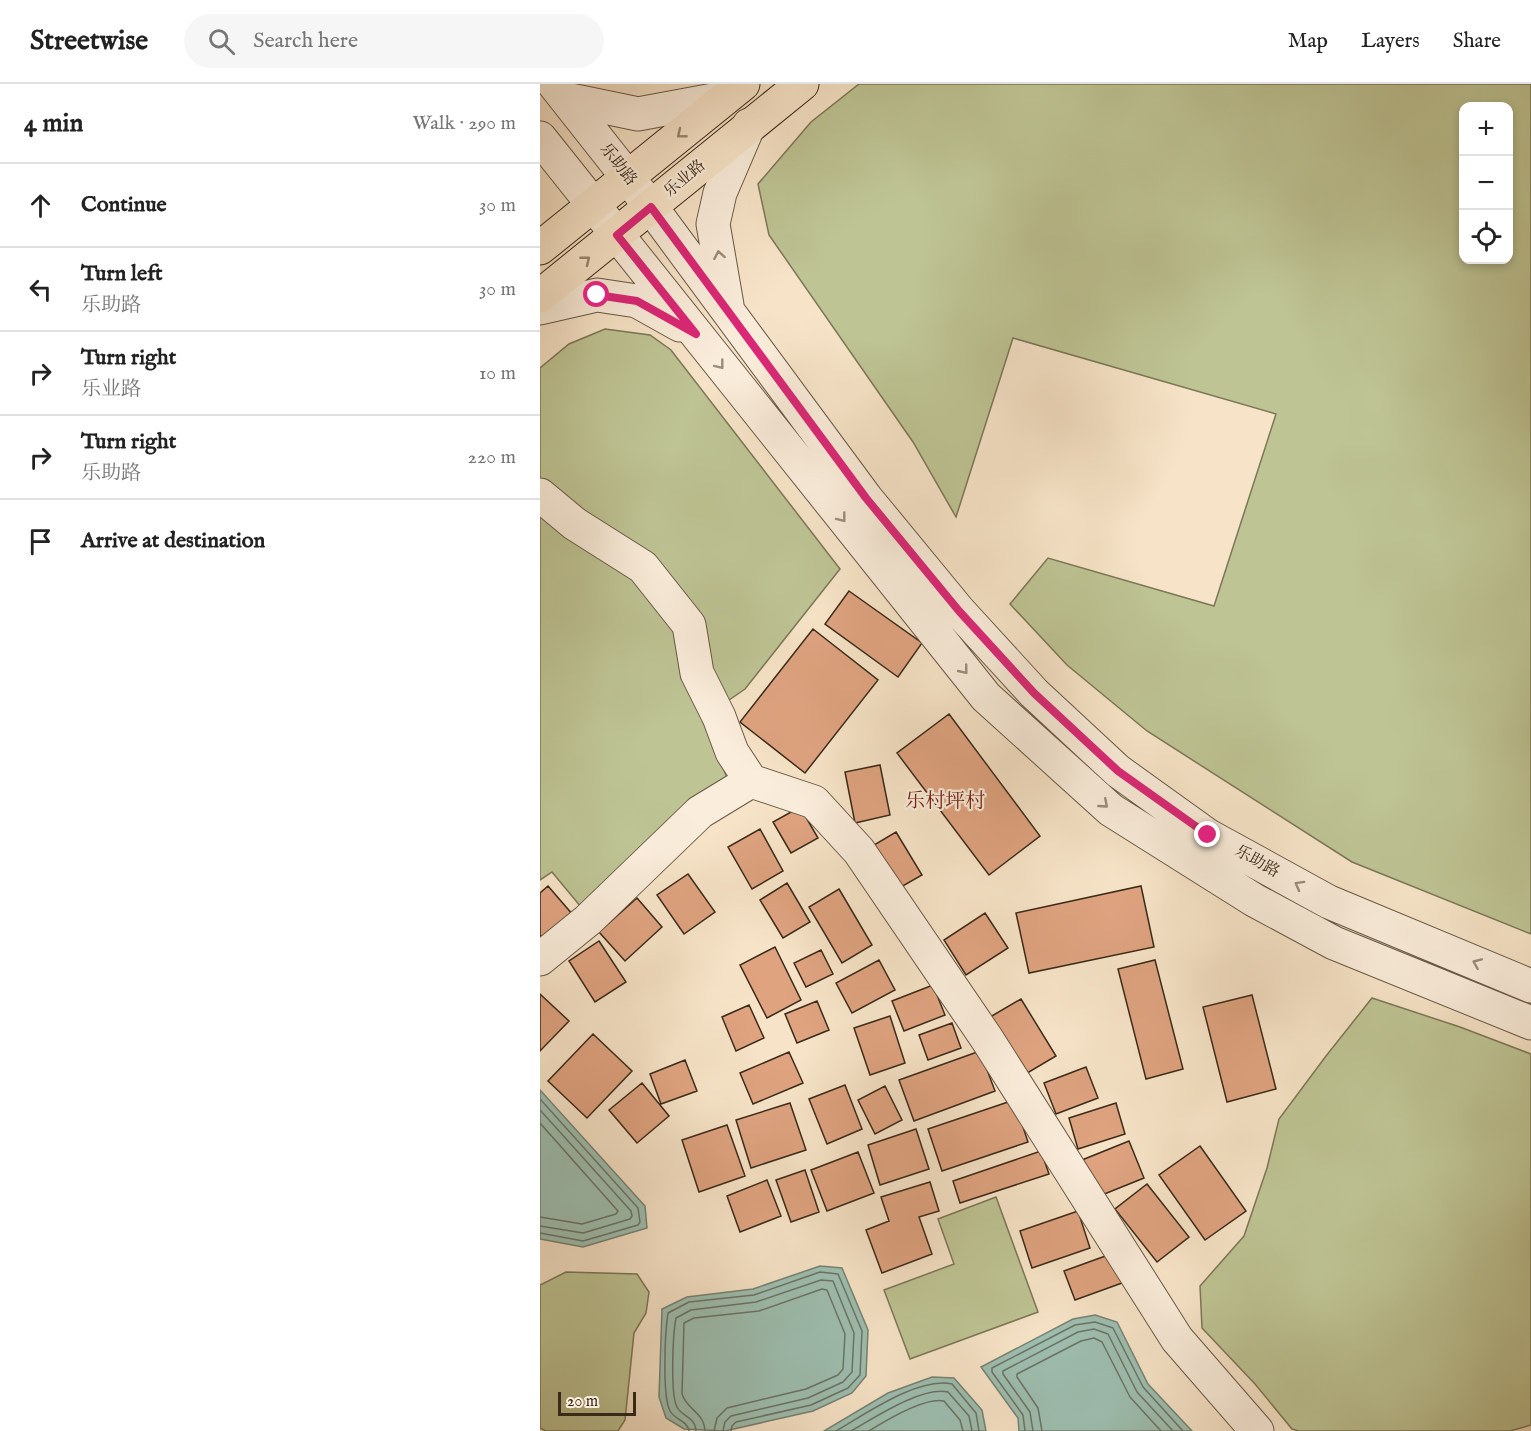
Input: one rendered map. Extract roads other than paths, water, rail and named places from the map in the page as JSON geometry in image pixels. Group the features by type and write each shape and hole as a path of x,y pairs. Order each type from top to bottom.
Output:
{"main road":[{"name":"乐业路","path":"540,297 802,84"},
{"path":"540,248 734,91"}],"street":[{"path":"570,89 638,114 734,91"},
{"name":"乐助路","path":"570,89 627,177 866,498 959,611 1034,693 1118,771 1208,835 1329,902 1531,986"},
{"path":"729,312 713,224 720,193 749,125"},
{"name":"乐助路","path":"540,138 986,697 1111,810 1254,900 1334,942 1531,1023"},
{"path":"540,308 597,295 637,301 696,334"},
{"path":"540,495 575,524 643,567 689,625 697,673 719,717 732,752 751,782 814,802 859,851 987,1039 1177,1339 1257,1431"},
{"path":"540,959 588,920 700,812 751,782"}],"water":[{"path":"540,1090 645,1206 647,1228 583,1247 540,1239"},
{"path":"820,1266 842,1268 868,1330 866,1376 852,1393 813,1411 725,1431 684,1429 666,1418 659,1397 662,1309 687,1297 753,1289"},
{"path":"1095,1315 1117,1322 1148,1384 1192,1431 1019,1431 1018,1418 981,1367 1073,1319"},
{"path":"932,1377 954,1378 982,1410 986,1431 824,1431 888,1393"}],"district":[{"name":"乐村坪村","path":"945,801"}]}
